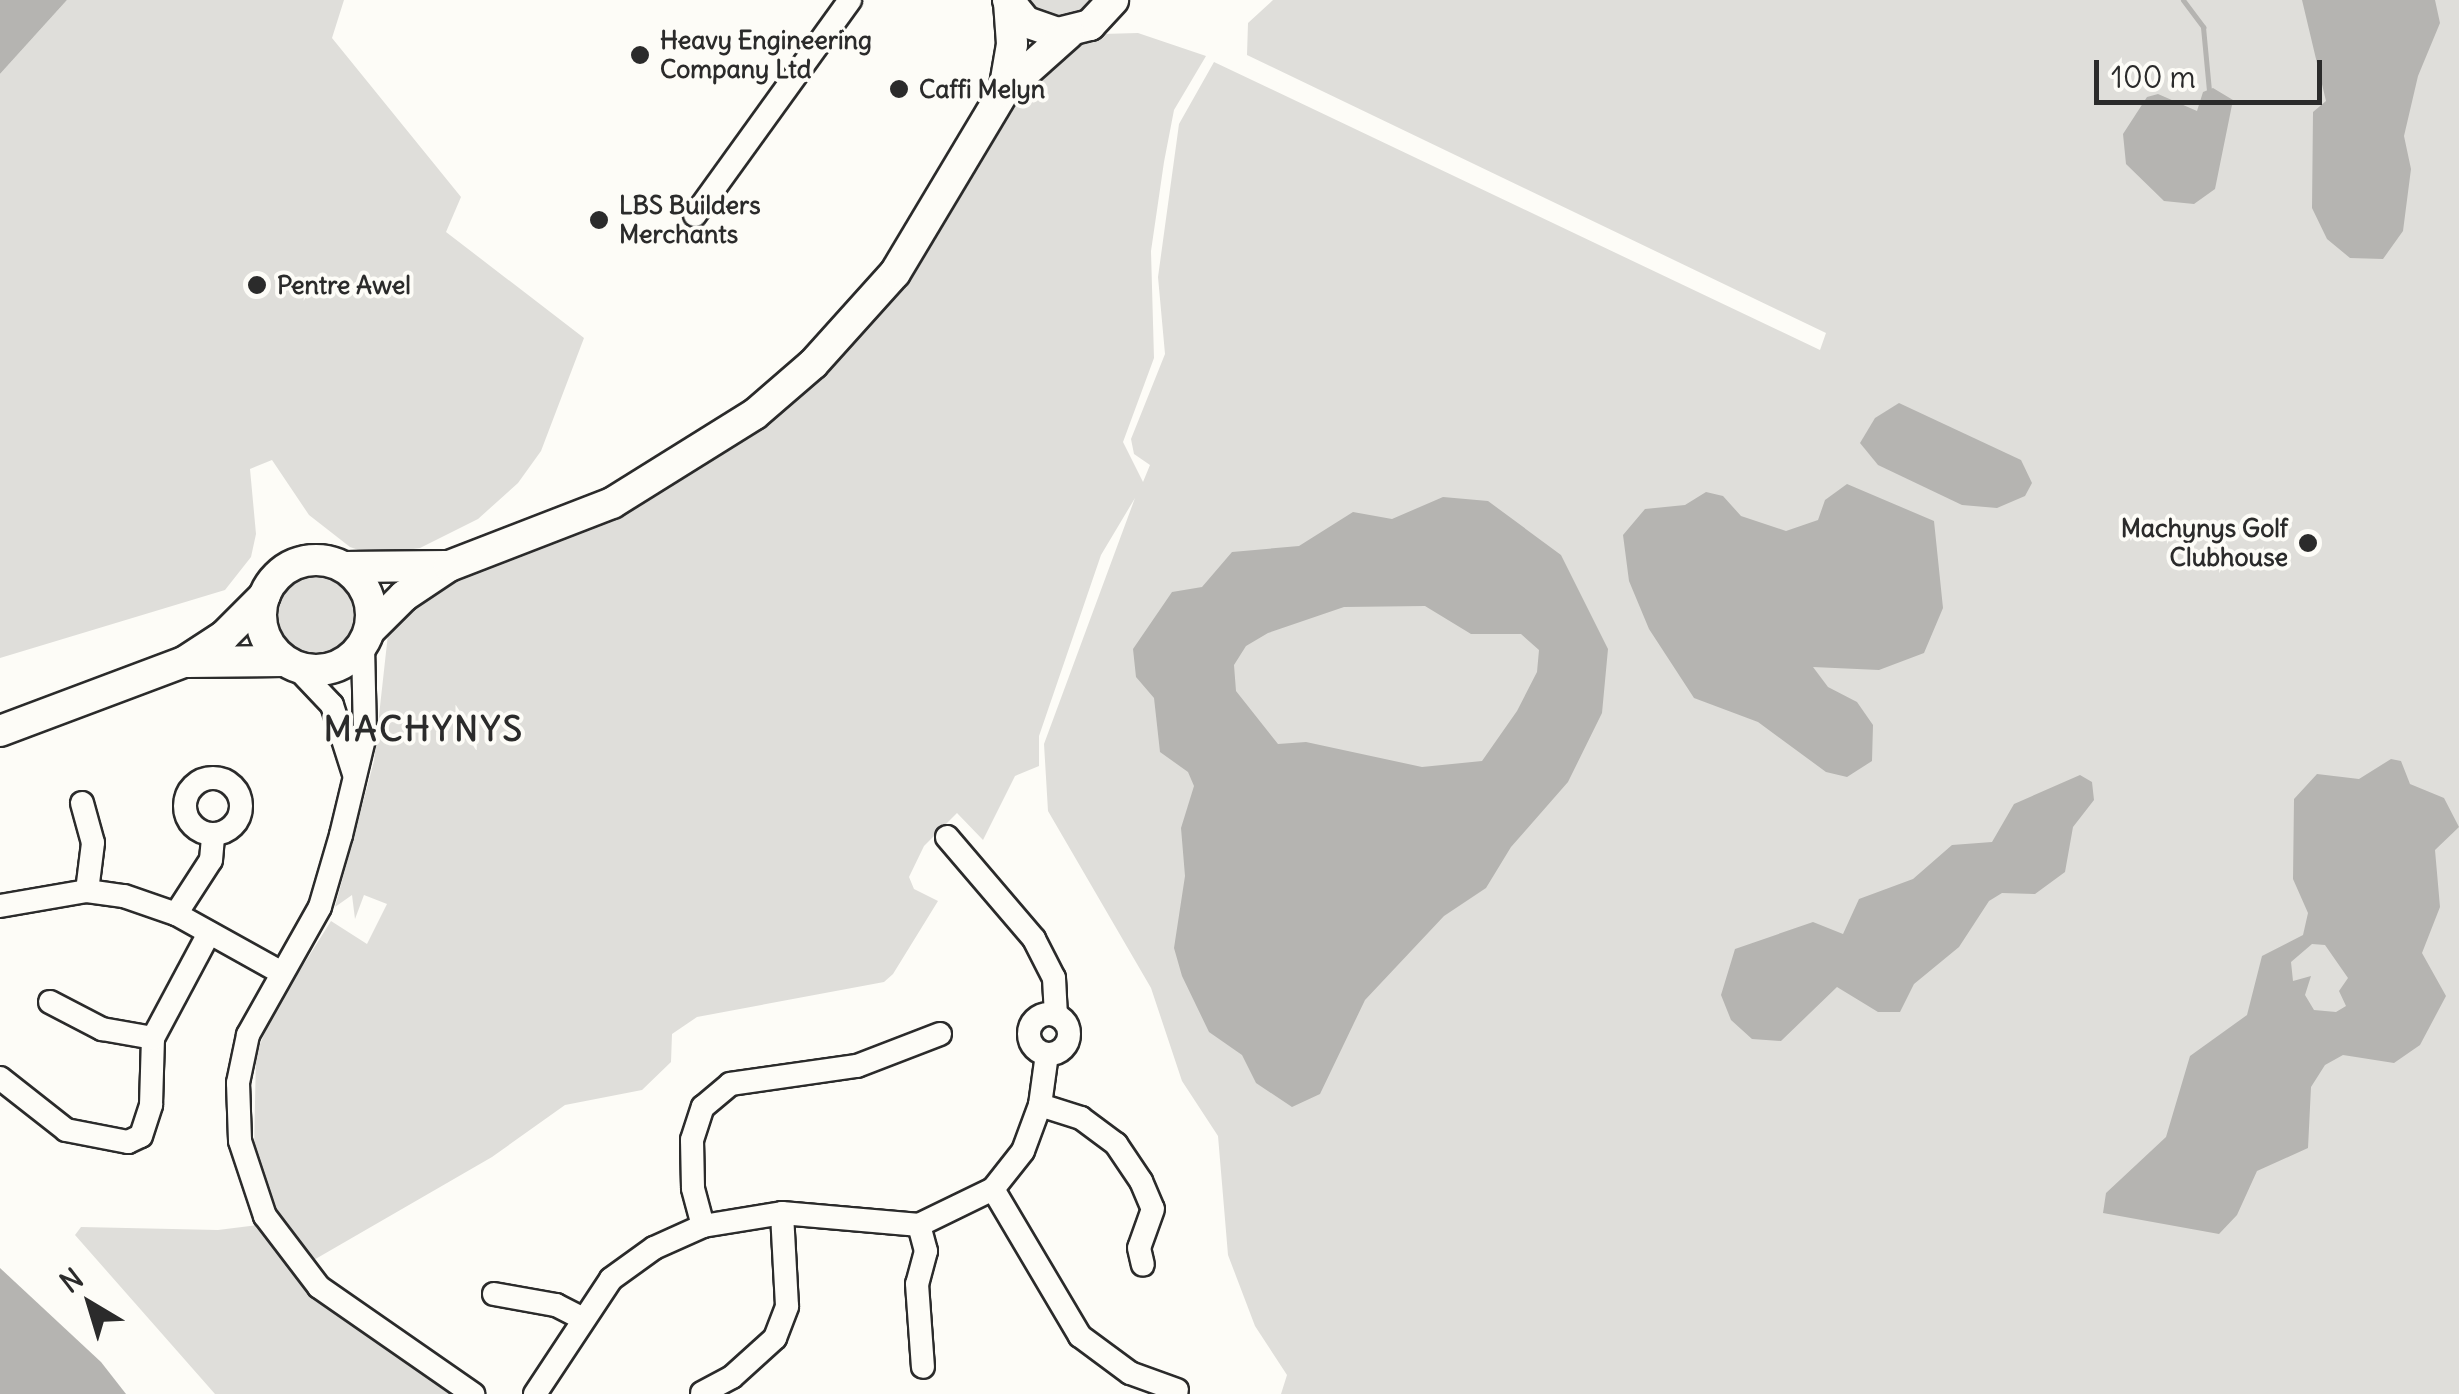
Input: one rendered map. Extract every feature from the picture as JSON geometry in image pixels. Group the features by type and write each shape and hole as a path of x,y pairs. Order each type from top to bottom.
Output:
{"main road":[{"path":"184,662 336,667 404,596 449,566 612,503 685,462 769,402 896,273 1004,91 1070,33 1090,25 1113,0"},
{"path":"1009,1 1036,28 1070,33"},
{"path":"1004,91 1012,44 1009,1"},
{"path":"0,730 184,662 224,636 296,563 321,560 345,568 449,566"},
{"path":"345,568 369,596 366,638"},
{"path":"264,595 261,625 290,664"}],"street":[{"path":"695,215 850,0"},
{"path":"366,638 365,735 320,906 248,1035 238,1083 242,1152 266,1216 319,1288 473,1394"},
{"path":"290,664 332,705 354,778"},
{"path":"82,803 93,844 87,890"},
{"path":"176,914 211,860 212,836"},
{"path":"535,1394 581,1318 611,1279 654,1248 703,1226 782,1213 919,1224 993,1189 1023,1150 1040,1105 1047,1054 1068,1042 1066,1023 1056,1015 1054,978 1034,939 947,836"},
{"path":"0,906 87,890 176,914 280,972"},
{"path":"0,1078 66,1130 128,1142 149,1122 153,1038 209,932"},
{"path":"50,1002 102,1029 153,1038"},
{"path":"703,1226 693,1188 692,1140 703,1106 730,1084 858,1066 947,1032"},
{"path":"1040,1105 1092,1126 1116,1144 1141,1180 1153,1208 1133,1254"},
{"path":"993,1189 1080,1336 1130,1372 1185,1389"},
{"path":"697,1390 732,1377 775,1338 787,1306 782,1213"},
{"path":"919,1224 926,1251 917,1284 923,1375"},
{"path":"488,1293 556,1305 581,1318"}],"shaded area":[{"path":"0,0 67,0 0,74"},
{"name":"Pentre Awel","path":"67,0 344,0 332,38 461,197 446,232 584,338 541,451 518,483 478,519 420,548 373,555 350,547 309,515 272,460 250,469 256,534 251,557 225,590 0,658 0,74"},
{"path":"1023,0 1098,0 1073,19 1042,17"},
{"path":"1273,0 2459,0 2459,1394 1281,1394 1287,1375 1255,1326 1228,1255 1218,1136 1182,1081 1151,988 1048,811 1044,744 1135,498 1101,555 1039,736 1039,766 1015,776 983,840 957,813 924,846 909,877 914,889 938,901 893,974 884,982 697,1017 672,1034 671,1062 642,1090 565,1105 492,1157 312,1261 280,1216 254,1151 256,1054 273,1013 331,921 367,944 387,904 364,895 355,919 352,895 335,907 374,761 388,634 427,590 606,516 896,289 942,225 1024,81 1053,53 1102,34 1138,33 1206,56 1174,110 1164,162 1151,251 1154,358 1123,442 1143,482 1150,465 1134,454 1131,439 1165,354 1158,277 1179,124 1214,62 1820,350 1826,333 1247,55 1248,23"},
{"path":"2302,0 2435,0 2440,23 2418,76 2404,136 2411,169 2403,231 2383,259 2350,258 2327,239 2312,208 2313,112 2326,101"},
{"path":"2213,88 2233,100 2215,189 2194,204 2164,201 2126,164 2123,134 2147,97 2158,94 2197,111 2203,92"},
{"path":"1899,403 2021,460 2032,483 2025,496 1997,508 1962,505 1878,465 1860,443 1875,418"},
{"path":"1847,484 1934,521 1943,608 1924,653 1879,670 1813,667 1828,687 1857,702 1873,725 1872,761 1847,777 1826,772 1758,722 1694,698 1649,629 1629,581 1623,535 1645,509 1685,505 1706,492 1723,496 1741,516 1786,531 1818,520 1825,500"},
{"path":"1443,497 1488,501 1561,555 1608,649 1602,713 1568,782 1511,847 1486,888 1444,916 1365,1000 1320,1094 1292,1107 1256,1083 1242,1055 1209,1032 1182,976 1174,948 1185,876 1181,828 1194,786 1188,772 1160,752 1154,698 1136,677 1133,649 1172,592 1202,587 1232,552 1299,546 1353,512 1392,519","holes":["1425,606 1471,634 1521,634 1539,650 1537,672 1517,711 1482,761 1422,767 1306,742 1278,744 1236,691 1234,665 1246,646 1268,633 1344,607"]},
{"path":"316,568 334,572 350,582 360,598 364,616 360,634 350,650 334,660 316,664 298,660 282,650 272,634 268,616 272,598 282,582 298,572"},
{"path":"2391,759 2401,761 2410,784 2444,798 2459,827 2435,850 2440,907 2422,953 2446,996 2420,1045 2394,1063 2343,1055 2325,1065 2311,1087 2308,1148 2257,1171 2237,1215 2219,1234 2103,1213 2106,1193 2166,1137 2190,1056 2247,1015 2262,956 2303,935 2308,913 2293,879 2294,799 2317,774 2359,779","holes":["2312,944 2325,945 2348,978 2339,991 2346,1006 2336,1012 2314,1010 2305,995 2311,976 2293,981 2291,962"]},
{"path":"2080,775 2092,782 2094,800 2073,827 2065,872 2035,894 2002,893 1989,901 1959,947 1914,984 1900,1012 1878,1012 1837,987 1781,1041 1752,1039 1731,1020 1721,995 1735,949 1813,922 1843,934 1859,899 1913,879 1952,845 1992,842 2014,804"},
{"path":"259,1225 463,1394 215,1394 75,1235 81,1227 218,1230"},
{"path":"0,1268 101,1362 126,1394 0,1394"}],"waterway":[{"path":"2183,0 2203,27 2209,90"}],"place":[{"name":"Heavy Engineering Company Ltd","path":"640,55"},
{"name":"Caffi Melyn","path":"899,89"},
{"name":"LBS Builders Merchants","path":"599,220"},
{"name":"Pentre Awel","path":"257,285"},
{"name":"Machynys Golf Clubhouse","path":"2308,543"}],"district":[{"name":"MACHYNYS","path":"424,728"}]}
